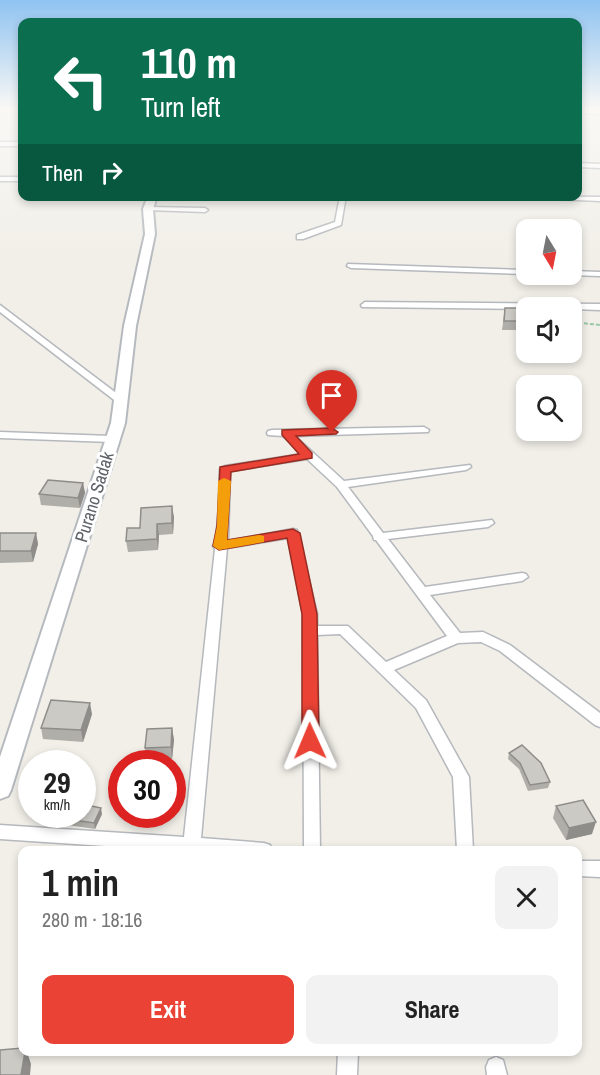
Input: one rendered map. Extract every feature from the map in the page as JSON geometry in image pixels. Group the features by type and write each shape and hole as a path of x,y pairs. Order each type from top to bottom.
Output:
{"main road":[{"name":"Purano Sadak","path":"0,790 118,423 130,326 150,234 150,203"}],"street":[{"path":"582,165 600,166"},
{"path":"0,178 18,179"},
{"path":"582,198 600,199"},
{"path":"300,237 338,223 342,201"},
{"path":"150,203 205,210"},
{"path":"351,266 516,272"},
{"path":"582,273 600,274"},
{"path":"365,304 600,307"},
{"path":"0,308 121,401"},
{"path":"0,322 10,315"},
{"path":"272,433 424,430"},
{"path":"286,433 307,456 341,485 456,638"},
{"path":"0,435 111,439"},
{"path":"192,844 219,546 224,526 225,469 307,456"},
{"path":"341,485 466,467"},
{"path":"378,537 488,523"},
{"path":"219,546 293,533 310,614 312,846"},
{"path":"420,592 522,577"},
{"path":"309,631 343,628 421,704 461,777 465,846"},
{"path":"384,668 456,638 483,637 506,648 600,721"},
{"path":"0,832 216,846"},
{"path":"582,869 600,869"},
{"path":"348,1056 348,1075"}],"path":[{"path":"582,323 600,325"}],"building":[{"path":"505,308 516,308 516,321 504,321"},
{"path":"48,480 83,483 78,498 39,494"},
{"path":"172,506 172,523 157,524 157,539 126,541 127,528 140,528 141,508"},
{"path":"0,533 36,533 31,551 0,551"},
{"path":"51,700 90,703 81,730 41,728"},
{"path":"172,728 171,747 145,748 147,729"},
{"path":"522,745 541,763 550,782 530,785 520,763 509,753"},
{"path":"583,800 596,822 569,828 556,806"},
{"path":"96,807 101,808 96,819"},
{"path":"18,1048 18,1056 24,1056 21,1075 0,1075 0,1050"}],"slow traffic":[{"path":"224,481 224,526 219,546 259,539"}],"route":[{"path":"310,741 310,614 293,533 219,546 224,526 225,469 307,456 286,433 332,432"}]}
